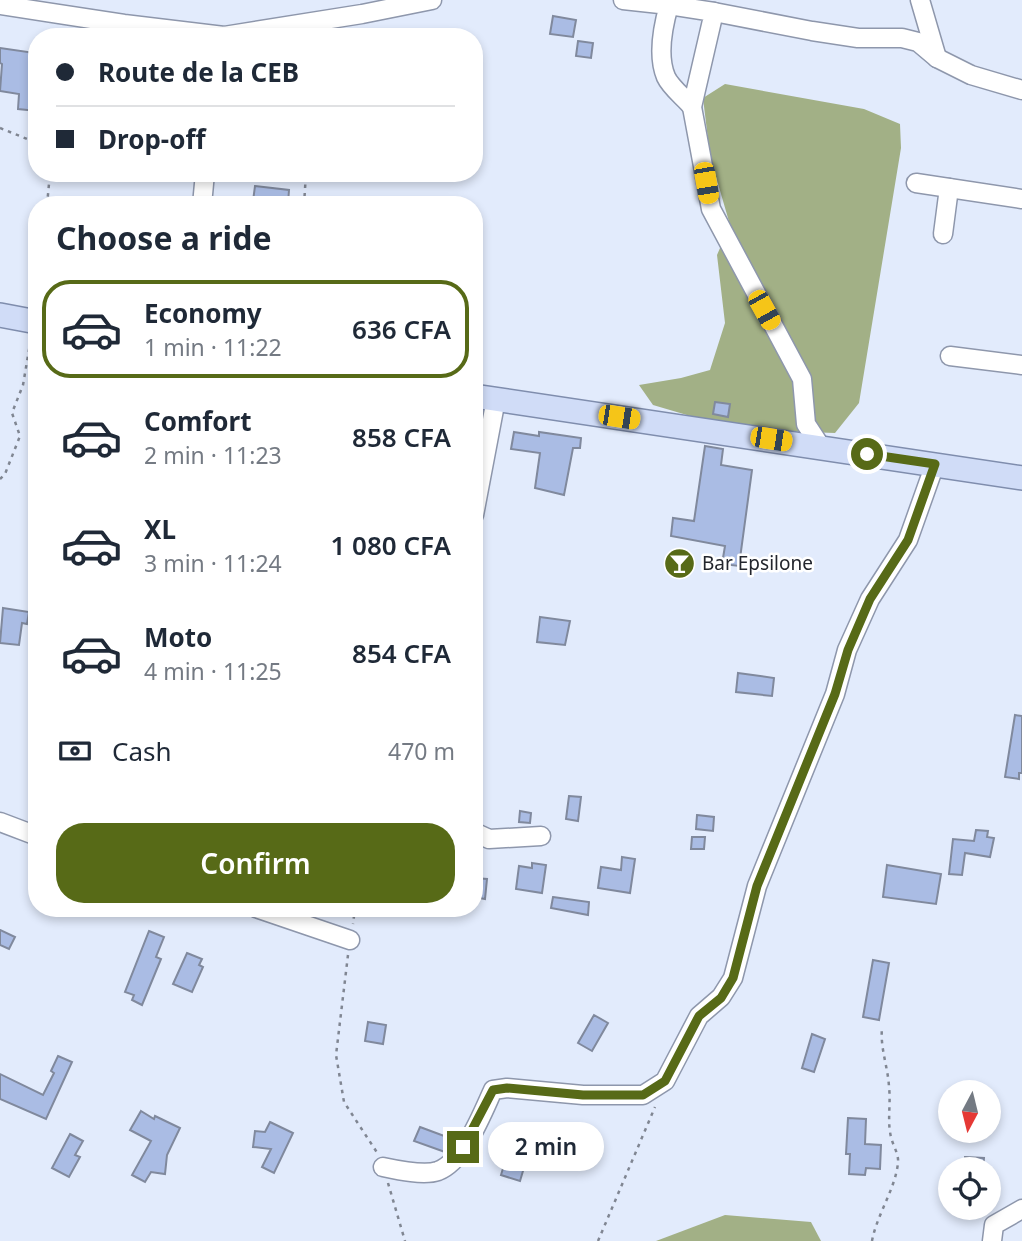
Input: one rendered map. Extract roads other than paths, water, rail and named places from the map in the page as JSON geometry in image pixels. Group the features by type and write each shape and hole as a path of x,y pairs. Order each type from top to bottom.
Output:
{"main road":[{"path":"0,315 28,321"},
{"path":"485,398 1022,478"}],"street":[{"path":"278,28 432,0"},
{"path":"623,0 668,2 847,36 902,38 918,42 937,58 971,75 1022,89"},
{"path":"920,0 937,58"},
{"path":"668,2 662,56 667,78 692,107"},
{"path":"0,5 155,28"},
{"path":"714,12 692,107 711,209 802,379 806,424 821,447"},
{"path":"916,183 1022,199"},
{"path":"943,234 949,188"},
{"path":"950,356 1022,365"},
{"path":"483,419 485,398"},
{"path":"383,1167 407,1172 437,1171 455,1159 471,1135 493,1090 507,1088 583,1095 643,1095 665,1081 699,1016 721,998 733,978 757,886 835,694 848,650 870,599 908,540 935,464"},
{"path":"0,822 28,833"},
{"path":"483,836 489,839 541,836"},
{"path":"282,917 350,940"},
{"path":"992,1241 994,1225 1020,1212"}],"place":[{"name":"Bar Epsilone","path":"679,563"}]}
